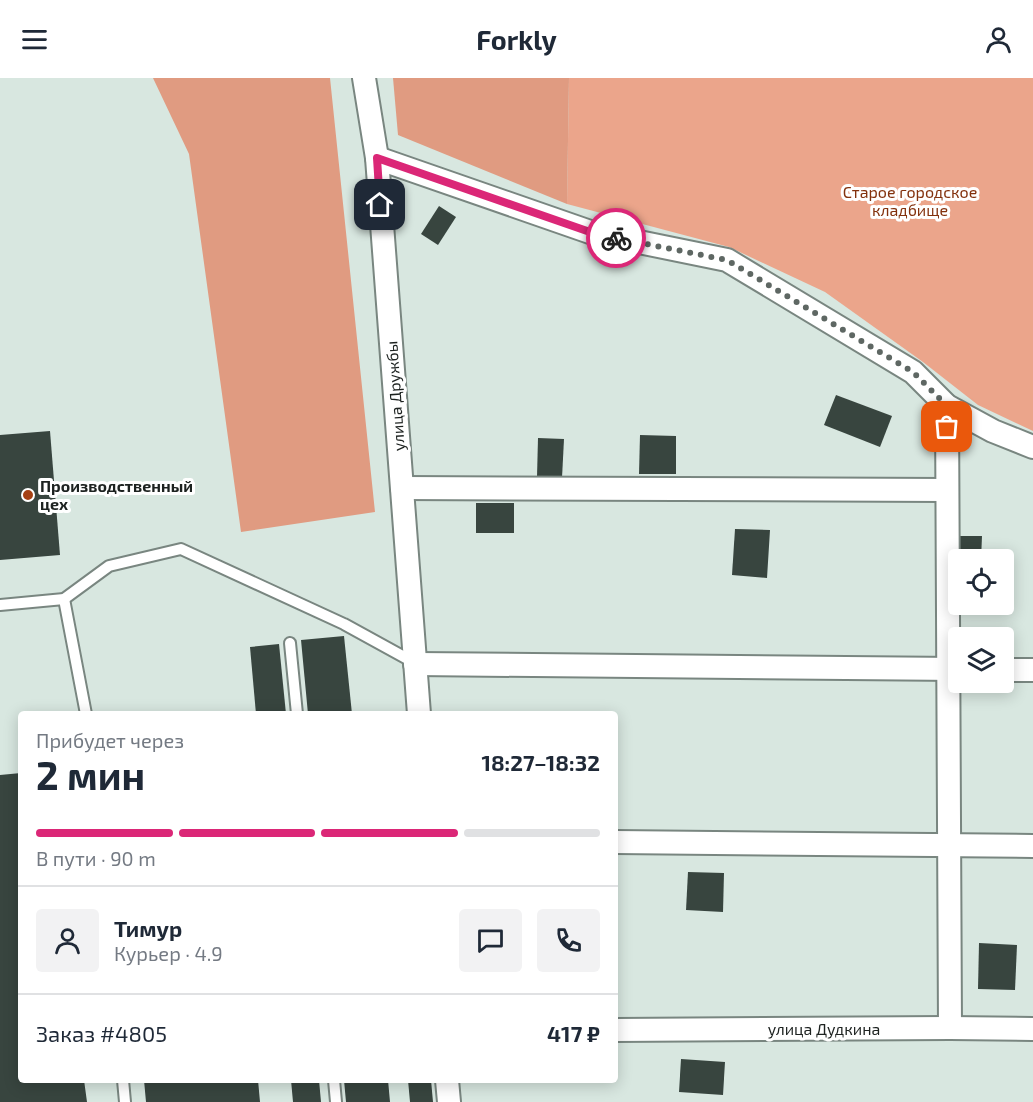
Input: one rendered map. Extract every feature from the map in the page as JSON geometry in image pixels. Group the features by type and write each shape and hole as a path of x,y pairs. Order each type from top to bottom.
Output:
{"street":[{"name":"улица Дружбы","path":"364,78 377,158 419,711"},
{"path":"377,158 590,232 727,260 913,372 947,406 993,431 1033,447"},
{"path":"947,406 952,627"},
{"path":"402,488 947,490"},
{"path":"415,664 948,669"},
{"path":"1014,670 1033,670"},
{"path":"950,1028 949,845 952,693"},
{"path":"618,842 1033,846"},
{"name":"улица Дудкина","path":"618,1030 1033,1029"},
{"path":"447,1083 449,1102"}],"lane":[{"path":"0,605 64,599 109,566 181,549 344,624 415,664"},
{"path":"64,599 85,711"},
{"path":"290,644 297,711"},
{"path":"123,1083 125,1102"},
{"path":"334,1083 336,1102"}],"green space":[{"name":"Старое городское кладбище","path":"569,78 1033,78 1033,431 978,405 923,362 825,292 729,247 567,204"}],"shaded area":[{"path":"153,78 330,78 375,512 241,532 189,154"},
{"path":"393,78 569,78 567,204 398,135"}],"building":[{"path":"439,206 456,217 438,245 421,234"},
{"path":"836,395 892,416 880,447 824,425"},
{"name":"Производственный цех","path":"50,431 60,555 0,560 0,435"},
{"path":"640,435 676,436 676,474 639,474"},
{"path":"538,438 564,439 562,478 537,477"},
{"path":"476,503 514,503 514,533 476,533"},
{"path":"735,529 770,530 767,578 732,575"},
{"path":"960,536 982,536 981,549 959,549"},
{"path":"344,636 352,711 308,711 301,640"},
{"path":"279,644 286,711 256,711 250,647"},
{"path":"18,773 18,1083 84,1083 87,1102 0,1102 0,775"},
{"path":"688,872 724,873 723,912 686,910"},
{"path":"979,943 1017,945 1015,990 978,989"},
{"path":"681,1059 725,1062 723,1095 679,1092"},
{"path":"144,1083 258,1083 260,1102 146,1102"},
{"path":"291,1083 319,1083 321,1102 293,1102"},
{"path":"344,1083 388,1083 390,1102 346,1102"},
{"path":"408,1083 431,1083 433,1102 410,1102"}],"way so far":[{"path":"616,238 727,260 913,372 947,406 947,427"}],"place":[{"name":"Производственный цех","path":"28,495"}],"route":[{"path":"380,205 377,158 590,232 616,238"}]}
